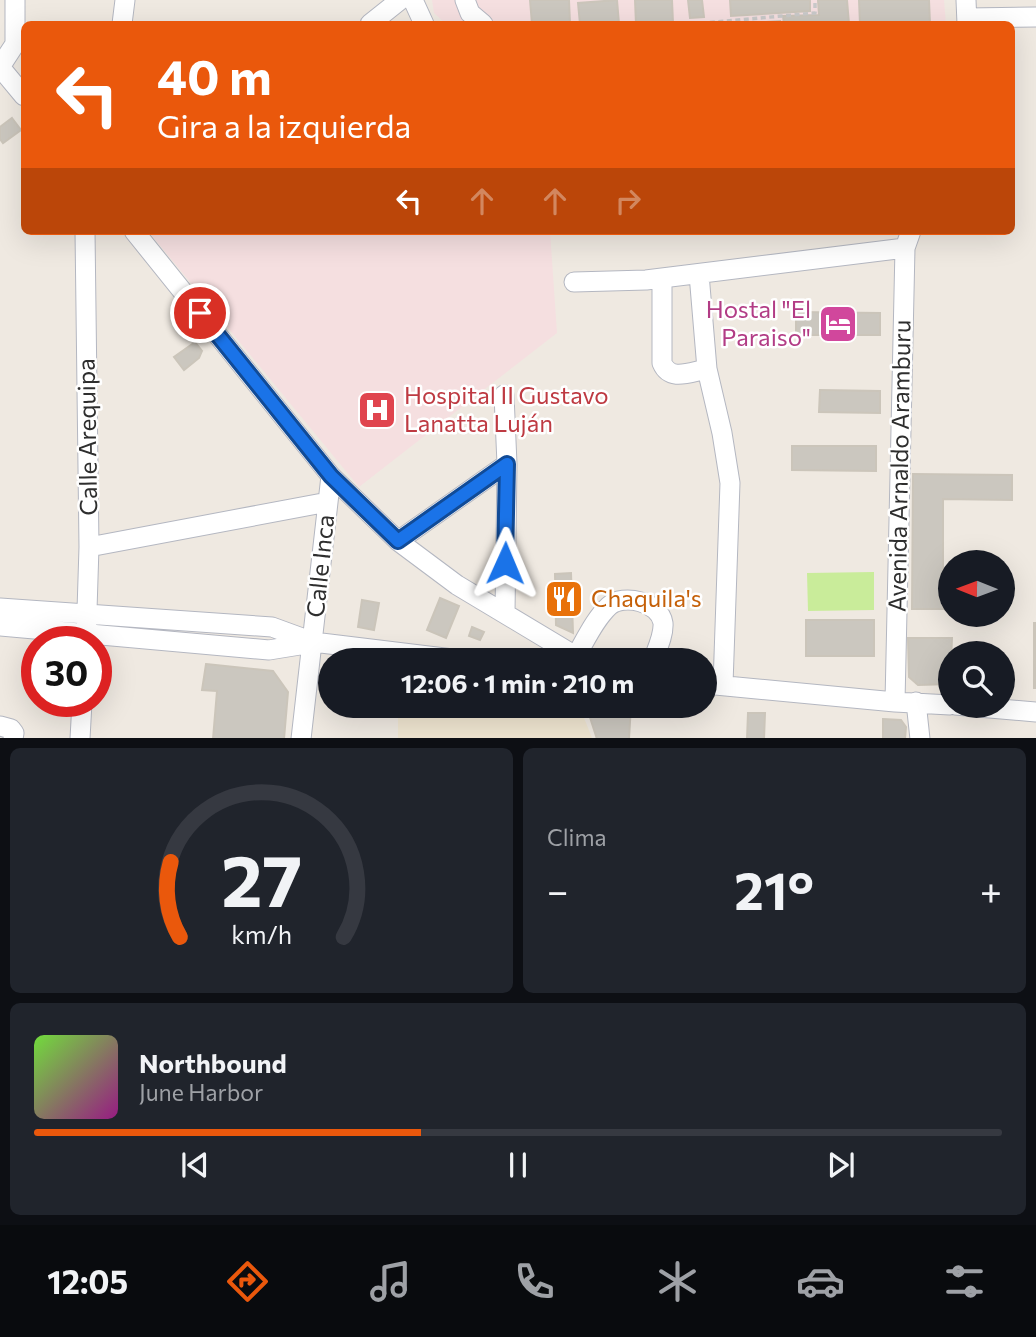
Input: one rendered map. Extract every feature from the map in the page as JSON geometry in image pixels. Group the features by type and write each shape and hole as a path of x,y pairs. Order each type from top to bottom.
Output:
{"street":[{"path":"15,0 15,44 0,67 21,92"},
{"path":"122,21 125,0"},
{"path":"374,21 400,0"},
{"path":"413,0 423,21"},
{"path":"465,0 470,13 479,21"},
{"path":"967,14 1036,16"},
{"name":"Calle Arequipa","path":"85,235 89,547 86,626"},
{"path":"137,235 331,476 398,541 457,585 563,648"},
{"path":"574,282 699,274 908,239"},
{"name":"Avenida Arnaldo Aramburu","path":"895,702 908,239"},
{"path":"699,274 707,369 730,483 717,648"},
{"path":"662,278 662,363 665,371 674,375 707,369"},
{"path":"504,395 507,464 505,613"},
{"path":"398,541 507,464"},
{"name":"Calle Inca","path":"301,738 331,476"},
{"path":"89,547 328,502"},
{"path":"584,648 597,620 611,604 622,599 648,605 659,612 663,631 657,648"},
{"path":"0,608 70,626"},
{"path":"0,626 21,627"},
{"path":"112,633 269,650 313,642 362,648"},
{"path":"717,685 938,704"},
{"path":"916,702 920,738"},
{"path":"1015,710 1036,712"},
{"path":"80,738 81,717"},
{"path":"0,726 11,729 13,738"}],"path":[{"path":"727,21 816,13 815,0"}],"shaded area":[{"path":"432,0 944,0 946,21 443,21 434,13"},
{"name":"Hospital II Gustavo Lanatta Luján","path":"151,235 550,235 557,333 359,487"},
{"path":"398,718 584,718 592,738 398,738"}],"green space":[{"path":"874,572 874,610 808,611 807,573"}],"building":[{"path":"530,0 569,0 570,21 532,21"},
{"path":"617,0 619,21 580,21 578,3"},
{"path":"635,0 672,0 673,21 636,21"},
{"path":"688,0 702,0 704,17 690,18"},
{"path":"730,0 810,0 810,11 731,16"},
{"path":"818,0 847,0 849,21 784,21 783,16 819,15"},
{"path":"859,0 929,0 930,21 860,21"},
{"path":"12,118 21,130 3,143 0,139 0,127"},
{"name":"Hostal \"El Paraiso\"","path":"796,312 880,313 880,335 796,335"},
{"path":"195,342 202,351 199,358 184,370 174,357"},
{"path":"820,390 880,391 880,413 819,412"},
{"path":"792,446 876,446 876,471 792,470"},
{"path":"913,474 1012,475 1012,500 943,499 943,550 938,550 938,609 912,609"},
{"name":"Chaquila's","path":"571,573 573,633 556,625 555,574"},
{"path":"440,598 459,606 446,638 427,630"},
{"path":"362,600 379,603 374,630 358,627"},
{"path":"806,620 874,620 874,656 806,656"},
{"path":"1036,623 1036,688 1034,688"},
{"path":"472,627 484,632 480,640 469,636"},
{"path":"908,638 952,638 952,641 938,641 938,684 918,685 909,677"},
{"path":"206,664 273,671 288,692 284,738 213,738 217,691 202,690"},
{"path":"748,713 765,713 764,738 747,738"},
{"path":"590,718 630,718 629,738 597,738"},
{"path":"883,719 901,720 906,727 905,738 883,738"}],"place":[{"name":"Hostal \"El Paraiso\"","path":"838,324"},
{"name":"Hospital II Gustavo Lanatta Luján","path":"377,410"},
{"name":"Chaquila's","path":"564,599"}],"route":[{"path":"200,313 331,476 398,541 507,464 505,563"}]}
